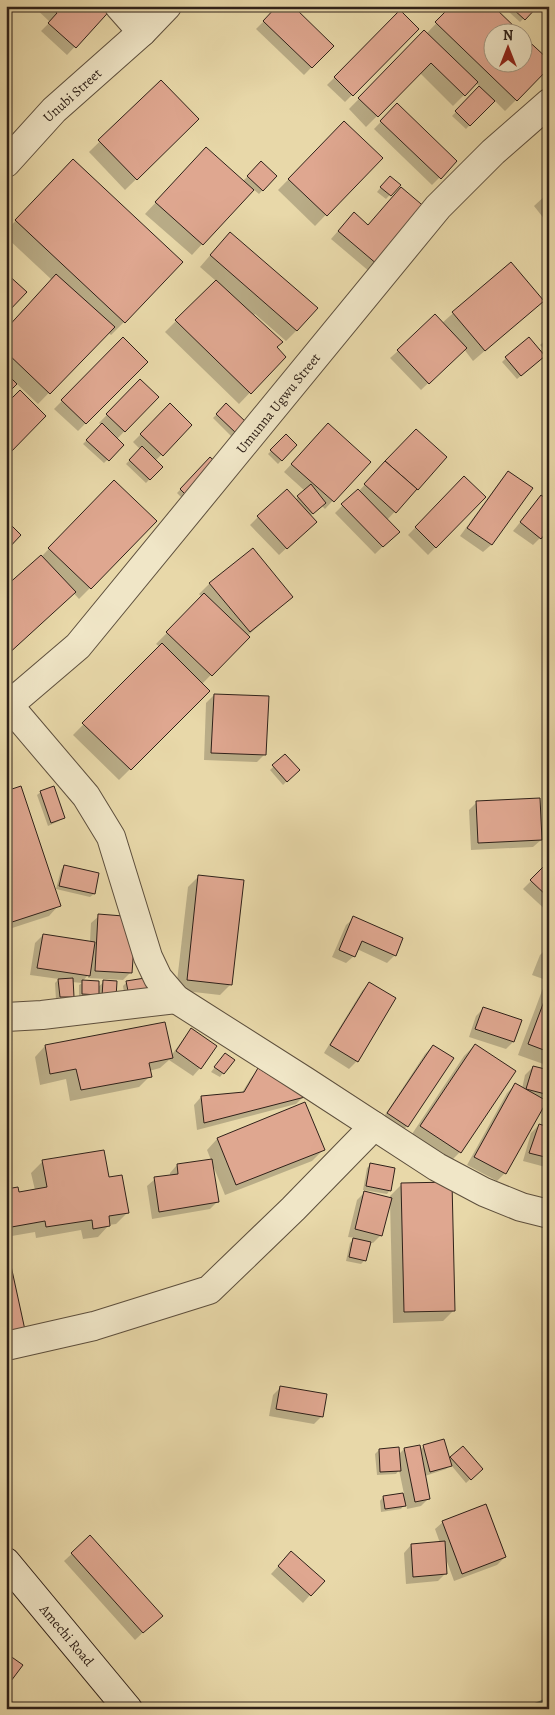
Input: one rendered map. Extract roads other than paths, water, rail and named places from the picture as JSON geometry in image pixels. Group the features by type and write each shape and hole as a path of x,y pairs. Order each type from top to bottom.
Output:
{"street":[{"path":"119,6 142,32"},
{"name":"Unubi Street","path":"6,163 54,110 142,32 167,6"},
{"name":"Umunna Ugwu Street","path":"8,703 78,646 269,415 419,228 493,152 549,103"},
{"path":"8,703 86,796 111,837 148,957 158,978 176,999 437,1167 484,1192 521,1207 549,1214"},
{"path":"6,1017 42,1015 176,999"},
{"path":"6,1346 94,1326 209,1290 293,1209 374,1126"},
{"name":"Amechi Road","path":"6,1562 128,1709"}],"waterway":[{"path":"532,1709 549,1702"}]}
